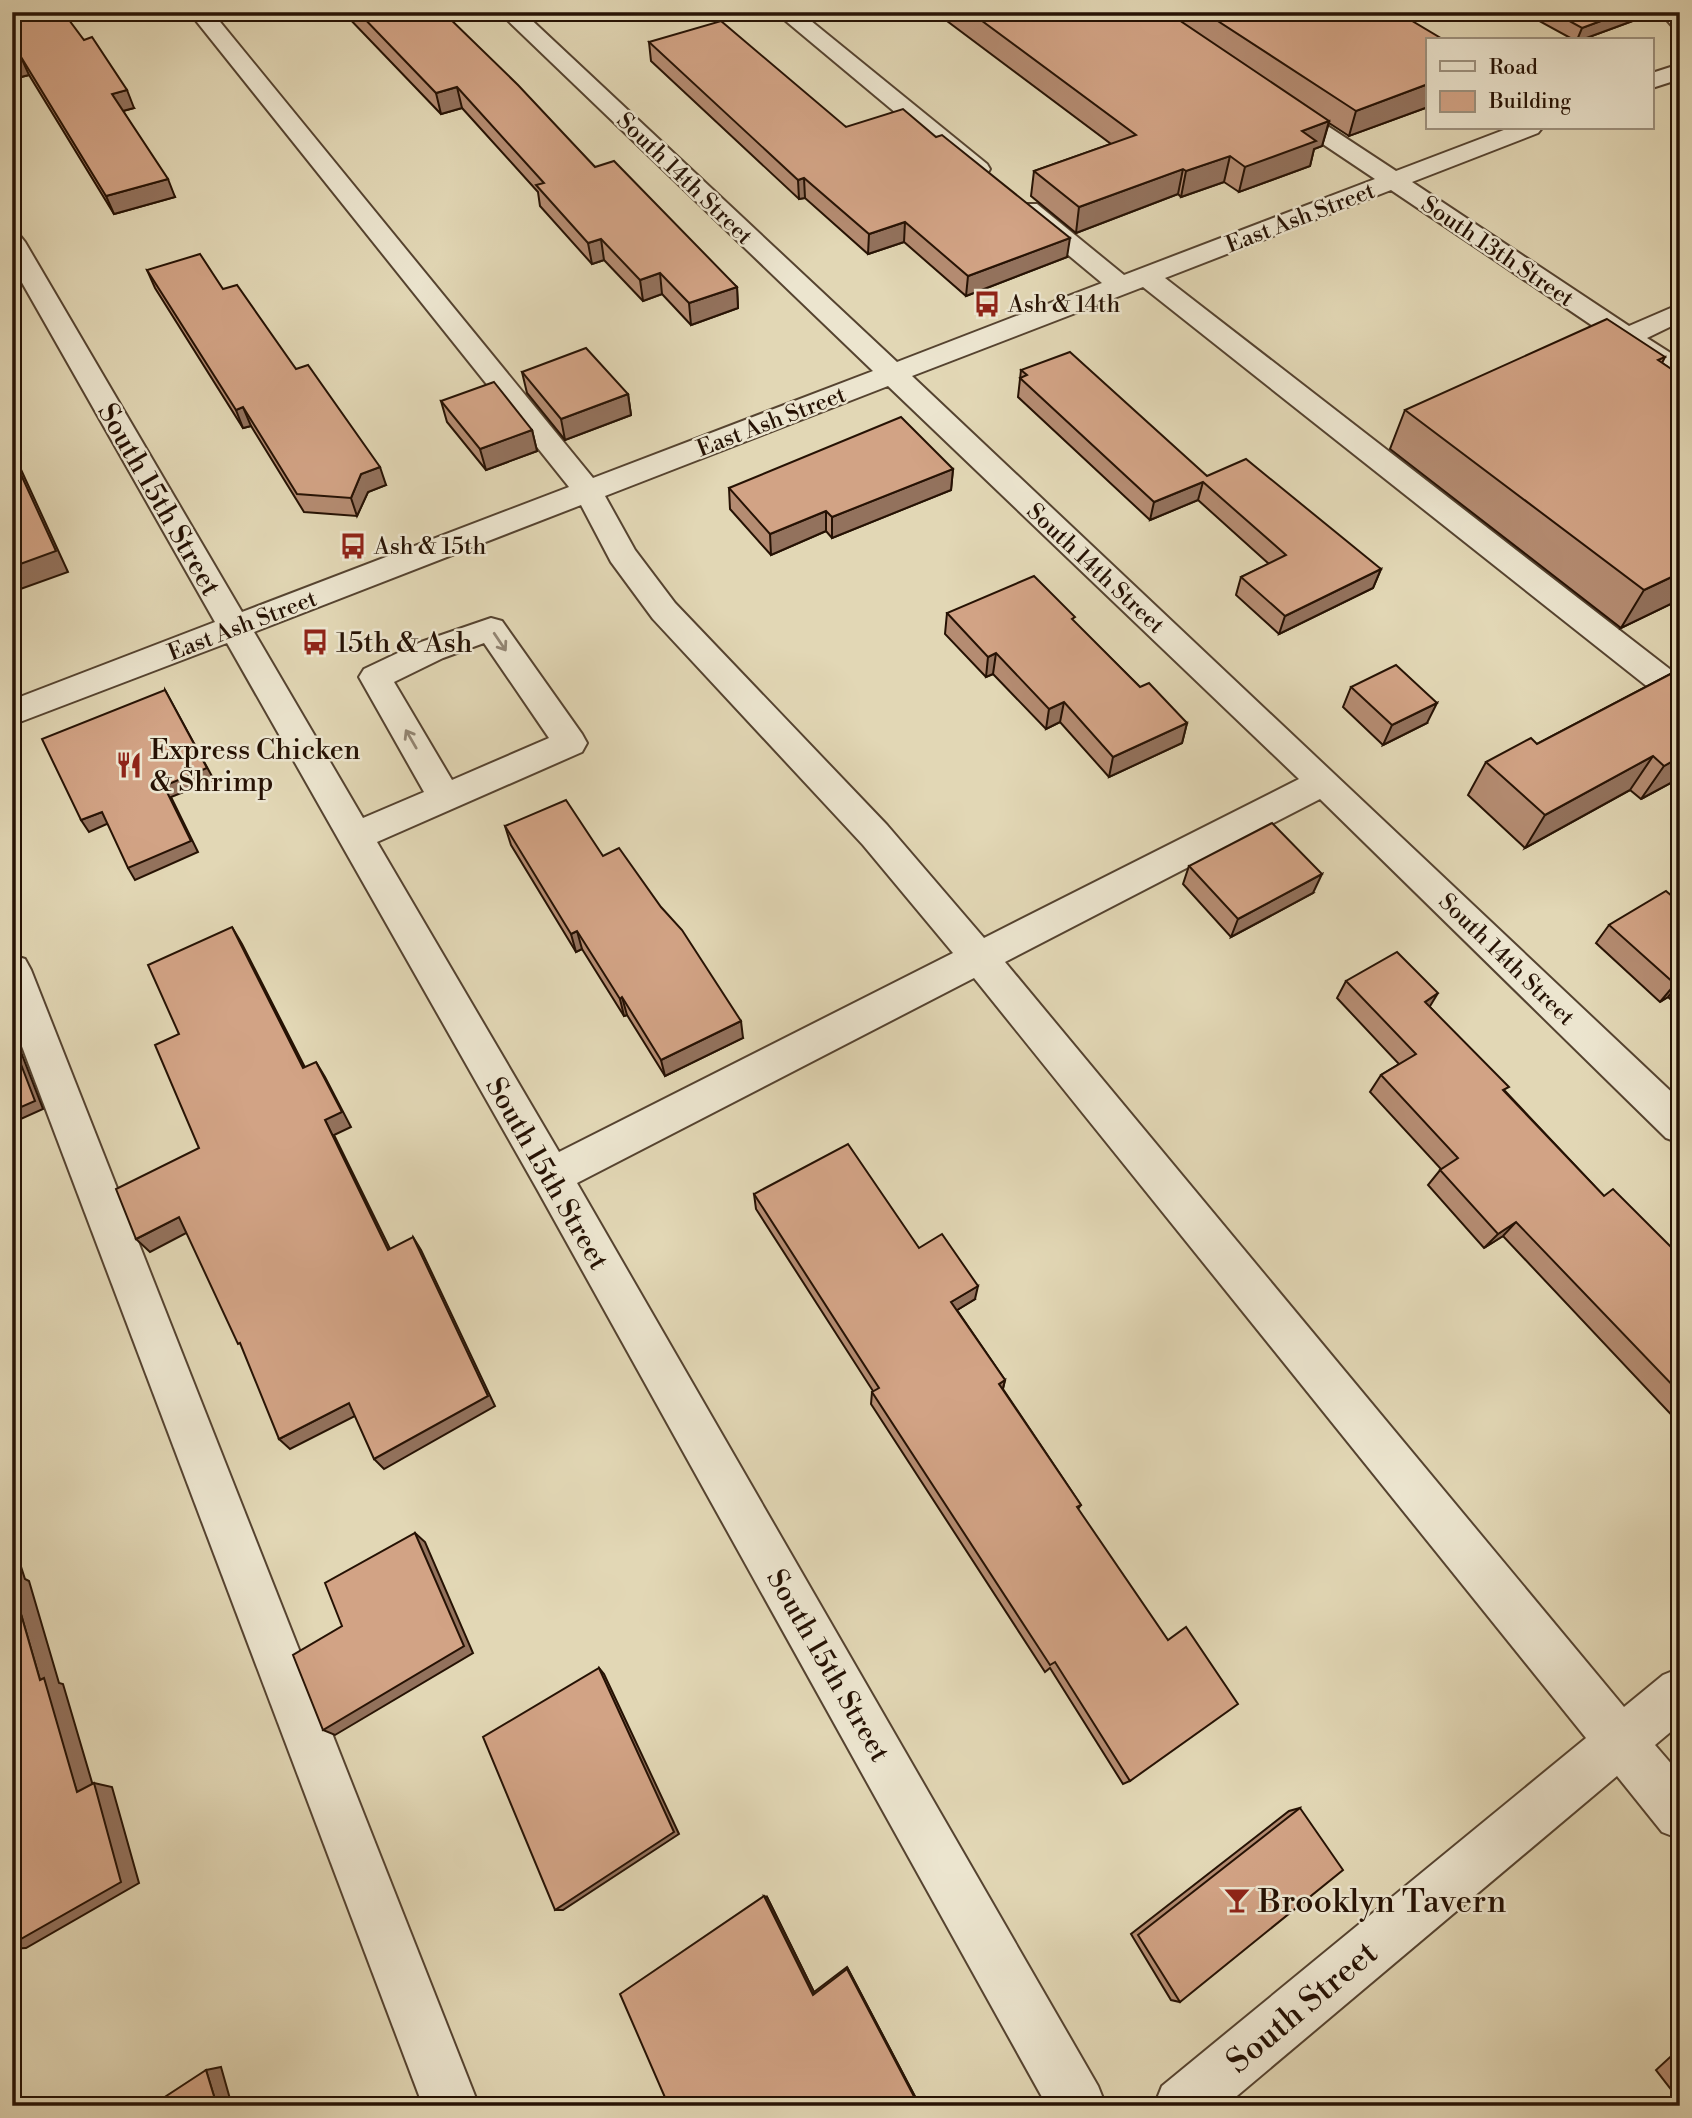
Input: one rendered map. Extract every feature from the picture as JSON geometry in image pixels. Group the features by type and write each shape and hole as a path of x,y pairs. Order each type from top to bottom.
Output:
{"street":[{"path":"200,12 588,491 622,555 664,611 875,835 978,956 1680,1814"},
{"name":"South 14th Street","path":"510,12 1324,782 1680,1126"},
{"path":"786,12 1001,188 1133,281 1680,695"},
{"path":"1671,12 1680,21"},
{"path":"1654,80 1680,71"},
{"name":"South 13th Street","path":"1266,95 1680,372"},
{"name":"East Ash Street","path":"12,713 1525,130"},
{"name":"South 15th Street","path":"12,242 551,1176 1078,2106"},
{"path":"1627,337 1680,312"},
{"path":"353,837 445,798 570,743 491,629 432,650 375,677 445,798"},
{"path":"551,1176 1324,782"},
{"path":"12,970 451,2106"},
{"name":"South Street","path":"1182,2106 1680,1692"}],"building":[{"path":"12,12 63,12 84,40 92,37 127,90 112,94 168,179 106,196 21,57 12,60"},
{"path":"358,12 443,12 518,85 595,167 614,161 737,287 689,303 660,273 640,280 601,239 588,243 536,185 544,183 457,87 436,93"},
{"path":"970,12 1167,12 1329,121 1302,131 1316,141 1245,167 1230,156 1186,171 1183,169 1079,207 1034,171 1136,135"},
{"path":"1204,12 1397,12 1441,38 1426,38 1426,85 1356,111"},
{"path":"1553,12 1625,12 1582,28"},
{"path":"721,21 846,127 903,109 936,137 942,135 1070,238 968,276 905,222 869,234 804,178 798,180 649,42"},
{"path":"200,254 223,289 237,285 296,369 308,365 380,467 361,474 351,498 297,494 243,407 236,410 147,270"},
{"path":"1607,319 1665,357 1658,360 1680,375 1680,573 1644,590 1405,410"},
{"path":"586,348 628,394 561,419 522,372"},
{"path":"1070,352 1207,476 1246,459 1381,569 1285,616 1241,577 1286,555 1203,482 1154,502 1020,378 1027,375 1021,370"},
{"path":"494,382 532,430 480,449 441,401"},
{"path":"901,417 953,469 832,517 826,511 770,534 729,488"},
{"path":"12,455 56,551 12,567"},
{"path":"1034,576 1075,617 1072,619 1140,687 1149,683 1187,723 1113,757 1064,702 1049,709 996,653 988,657 947,613"},
{"path":"1396,665 1437,703 1392,725 1351,687"},
{"path":"1680,669 1680,757 1664,766 1653,756 1545,815 1486,762 1531,738 1537,744"},
{"path":"165,690 207,768 164,786 191,841 128,868 102,812 81,820 42,739"},
{"path":"566,800 603,856 619,848 661,907 682,930 741,1021 661,1060 577,931 571,934 505,826"},
{"path":"1272,823 1322,874 1238,919 1189,866"},
{"path":"1666,891 1680,903 1680,982 1675,984 1609,925"},
{"path":"232,927 303,1068 316,1062 342,1112 325,1120 388,1250 413,1237 488,1396 374,1459 349,1403 279,1439 240,1343 238,1344 179,1217 136,1239 116,1189 199,1148 155,1045 179,1034 148,965"},
{"path":"1397,952 1438,993 1425,1002 1509,1087 1503,1090 1604,1196 1613,1189 1680,1256 1680,1393 1516,1222 1498,1234 1440,1170 1458,1158 1381,1075 1416,1054 1346,981"},
{"path":"12,1041 35,1101 12,1111"},
{"path":"848,1144 919,1248 942,1234 978,1286 951,1302 1005,1380 999,1384 1081,1505 1077,1507 1168,1640 1186,1627 1238,1704 1130,1781 1055,1662 1050,1665 872,1392 879,1388 754,1194"},
{"path":"415,1533 464,1646 323,1730 293,1655 342,1626 325,1583"},
{"path":"12,1583 40,1680 44,1678 77,1792 94,1783 121,1882 12,1944"},
{"path":"599,1668 674,1832 555,1910 483,1737"},
{"path":"1300,1808 1343,1870 1180,2002 1138,1935"},
{"path":"764,1896 813,1995 847,1969 919,2106 663,2106 667,2102 620,1994"},
{"path":"206,2070 217,2106 151,2106"}],"place":[{"name":"Ash & 14th","path":"987,304"},
{"name":"Ash & 15th","path":"353,546"},
{"name":"15th & Ash","path":"315,642"},
{"name":"Express Chicken & Shrimp","path":"129,765"},
{"name":"Brooklyn Tavern","path":"1237,1900"}]}
